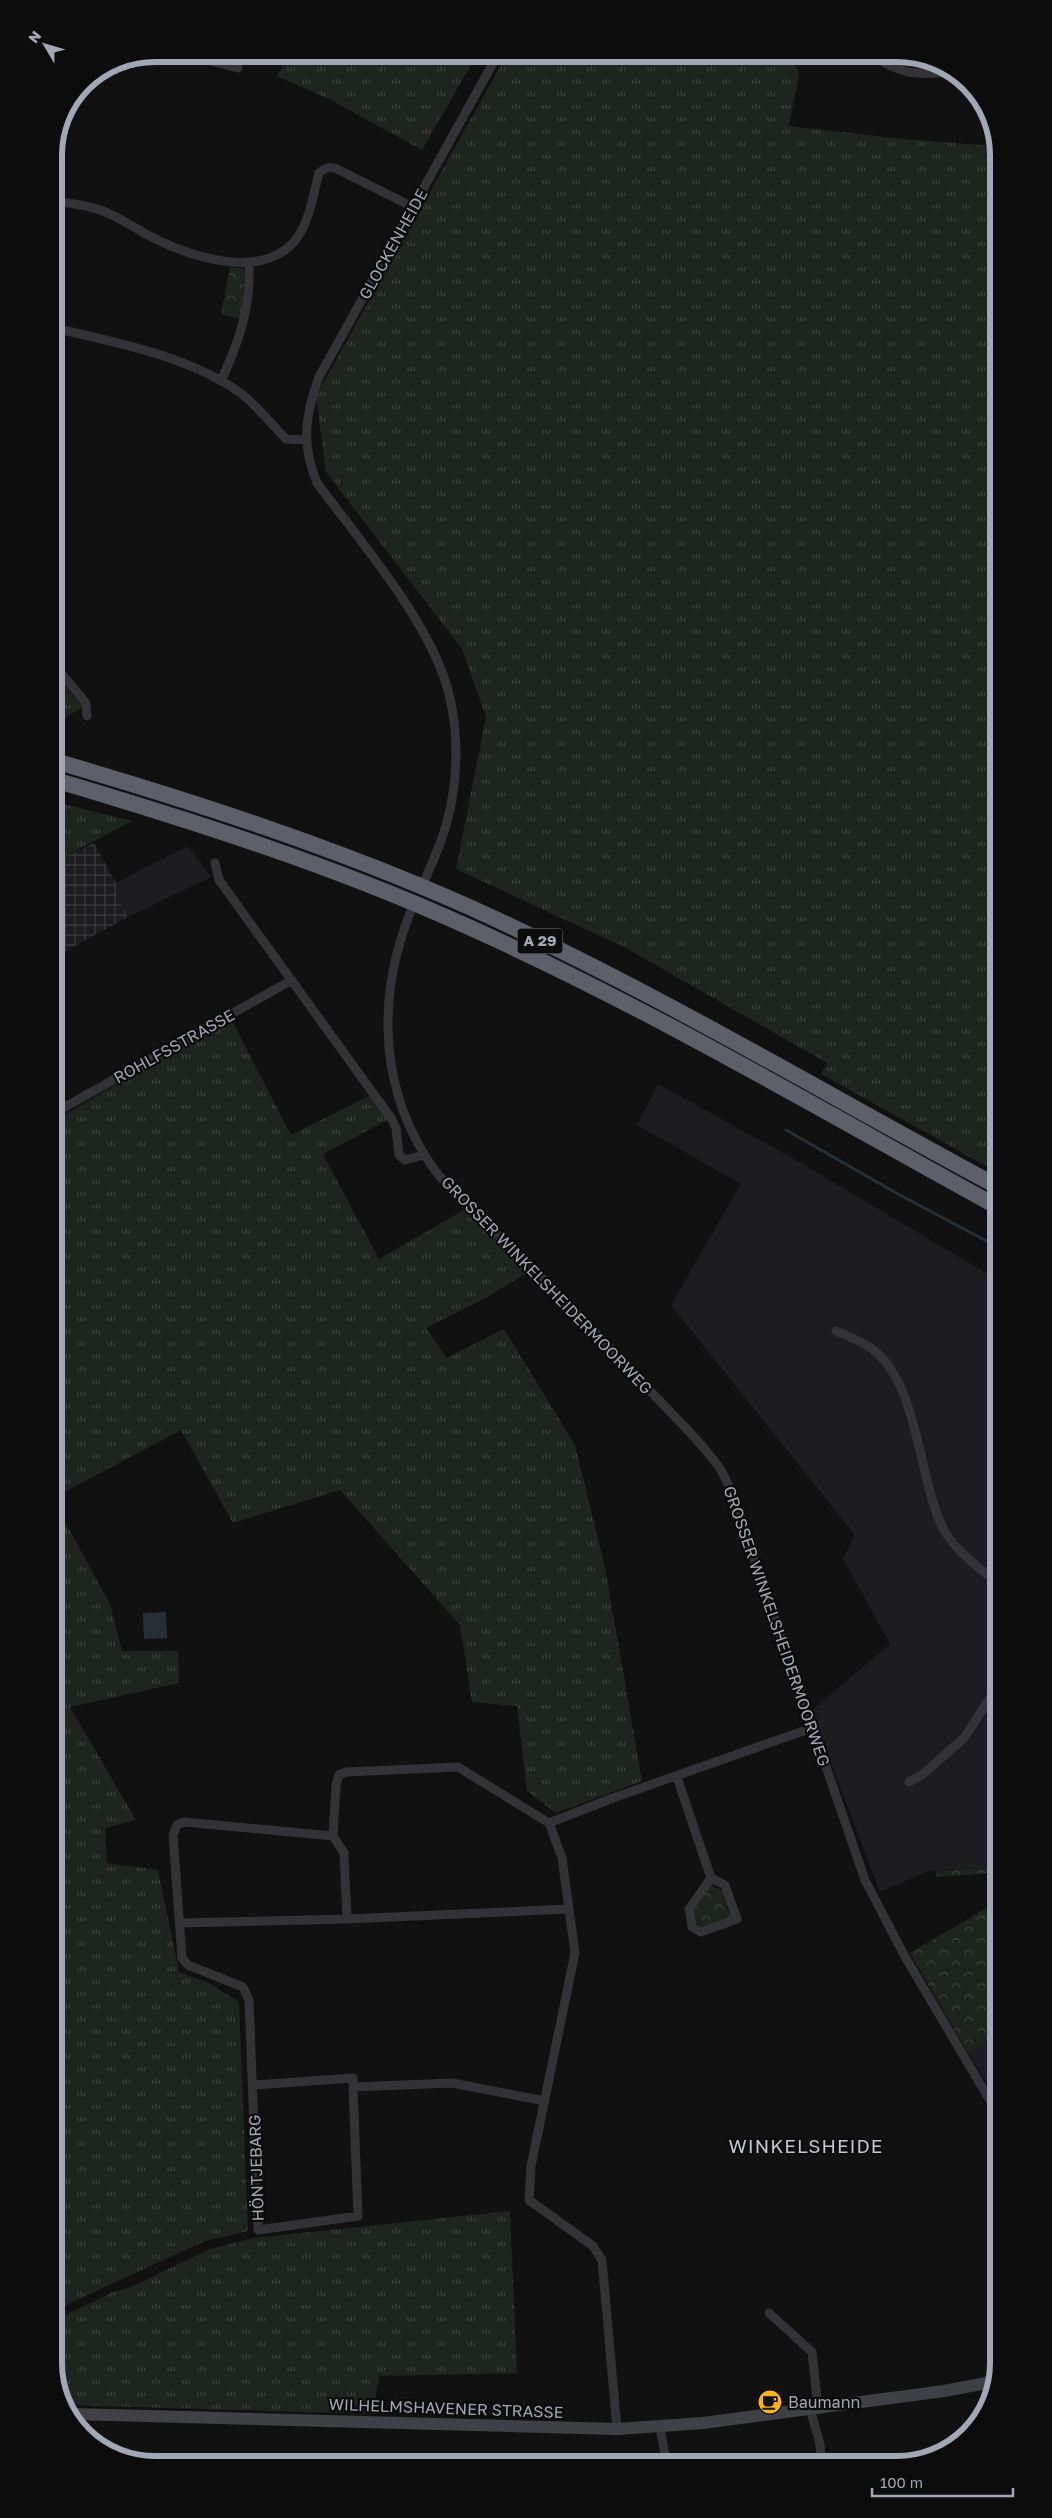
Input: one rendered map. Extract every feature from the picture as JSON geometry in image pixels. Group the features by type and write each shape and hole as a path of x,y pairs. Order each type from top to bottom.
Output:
{"highway":[{"name":"A 29","path":"63,763 148,788 256,824 398,877 467,907 689,1015 990,1182"},
{"name":"A 29","path":"63,782 154,809 261,844 463,924 687,1035 990,1203"}],"street":[{"path":"215,62 238,68"},
{"name":"GLOCKENHEIDE","path":"306,440 309,405 320,377 493,62"},
{"path":"883,63 916,74 938,73"},
{"path":"63,203 102,210 175,248 212,258 249,264 277,256 297,237 306,219 319,173 324,168 337,169 413,207"},
{"path":"221,380 240,340 249,297 249,264"},
{"path":"63,330 108,340 184,364 221,380 244,396 286,439 306,440"},
{"name":"GROSSER WINKELSHEIDERMOORWEG","path":"306,440 311,466 317,483 392,583 431,648 449,694 455,745 453,790 447,822 436,854 401,934 388,992 391,1070 400,1101 424,1155 455,1192 587,1322 721,1470 730,1488 865,1880 904,1955 990,2100"},
{"path":"63,675 86,703 87,716"},
{"path":"215,863 219,880 392,1118 396,1128 399,1154 405,1160 424,1155"},
{"name":"ROHLFSSTRASSE","path":"63,1108 292,980"},
{"path":"836,1331 871,1348 892,1372 911,1414 944,1528 961,1554 990,1577"},
{"path":"908,1782 923,1774 964,1738 990,1698"},
{"path":"549,1823 613,1798 812,1728"},
{"path":"347,1919 344,1854 333,1836 336,1785 339,1775 346,1772 458,1767 549,1823 562,1858 575,1953 531,2166 529,2200 593,2246 602,2260 617,2429"},
{"path":"677,1777 711,1878 725,1885 737,1919 701,1932 692,1927 689,1909 711,1878"},
{"name":"HÖNTJEBARG","path":"333,1836 184,1822 177,1825 173,1834 182,1958 188,1965 243,1987 249,2000 254,2085 258,2230 358,2216 353,2087"},
{"path":"180,1923 347,1919 569,1909"},
{"path":"254,2085 353,2078 353,2087 452,2084 545,2101"},
{"path":"769,2313 812,2352 814,2408 821,2456"},
{"name":"WILHELMSHAVENER STRASSE","path":"78,2414 617,2429 660,2427 814,2408 944,2391 987,2383"},
{"path":"660,2427 665,2456"}],"shaded area":[{"path":"94,843 116,883 116,895 128,917 63,952 63,858"},
{"path":"188,846 211,877 128,917 116,895 116,883"},
{"path":"658,1084 796,1160 990,1275 990,1867 929,1871 880,1892 811,1711 890,1644 843,1559 855,1535 671,1305 741,1184 637,1125"},
{"path":"166,1612 167,1638 144,1639 143,1613"},
{"path":"990,2040 990,2088 968,2053"}],"green space":[{"path":"286,62 472,62 422,150 331,100 277,76"},
{"path":"502,62 795,63 799,75 789,126 903,139 989,146 990,1168 821,1074 827,1063 626,948 456,869 486,717 462,649 326,472 316,396"},
{"path":"230,267 242,268 245,271 241,319 221,314"},
{"path":"63,684 83,707 63,719"},
{"path":"63,804 132,821 63,857"},
{"path":"230,1017 291,1135 371,1095 389,1119 323,1154 379,1259 464,1210 528,1272 484,1299 426,1328 447,1358 504,1329 575,1445 605,1567 642,1781 556,1813 527,1791 517,1706 472,1702 460,1625 340,1490 233,1523 181,1430 62,1493 63,1116"},
{"path":"62,1517 110,1604 122,1651 178,1651 179,1683 70,1707 136,1820 105,1828 107,1863 158,1870 179,1972 209,1983 239,2002 248,2231 205,2241 62,2307"},
{"path":"990,1867 990,1873 936,1877 936,1871"},
{"path":"712,1883 714,1887 724,1891 728,1910 732,1913 730,1918 703,1927 693,1922 694,1910"},
{"path":"990,1906 990,2040 968,2053 910,1953"},
{"path":"510,2211 517,2373 379,2376 373,2414 73,2405 67,2393 63,2375 62,2317 113,2292 131,2287 210,2249 253,2238"}],"waterway":[{"path":"786,1130 898,1194 990,1243"}],"place":[{"name":"Baumann","path":"770,2402"}],"district":[{"name":"WINKELSHEIDE","path":"806,2146"}]}
